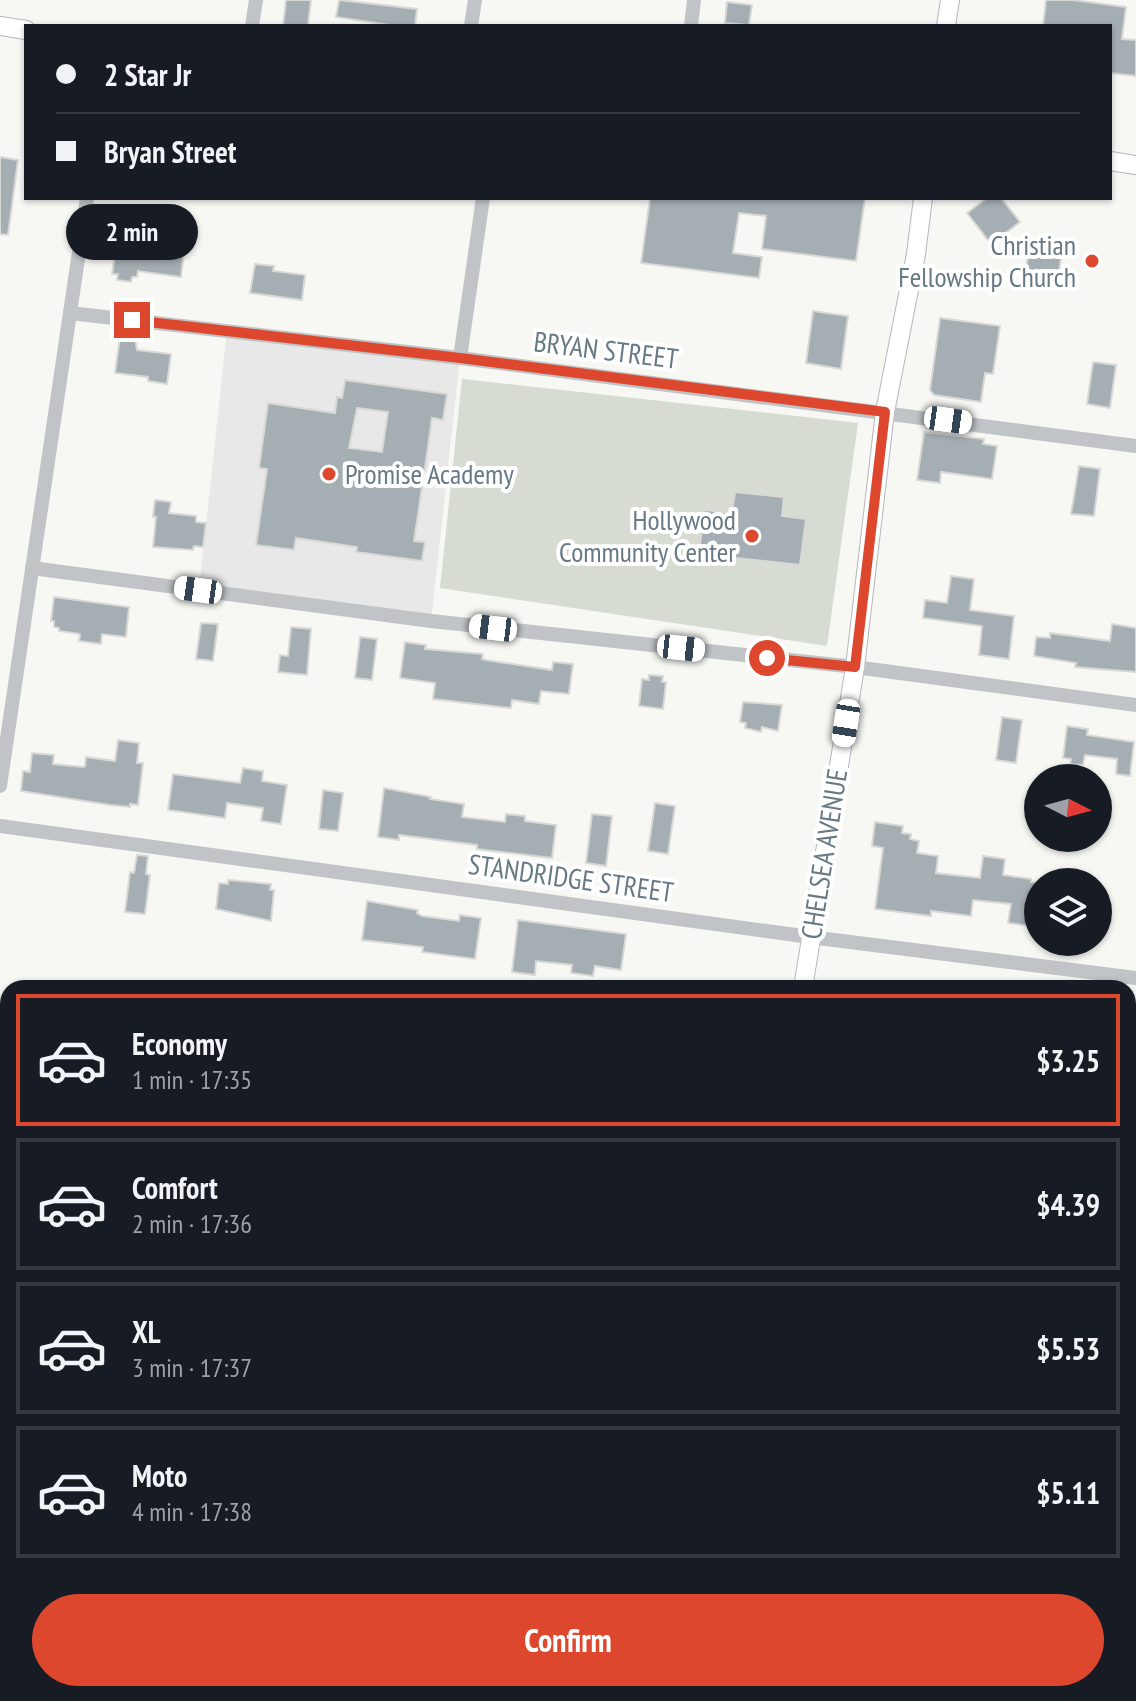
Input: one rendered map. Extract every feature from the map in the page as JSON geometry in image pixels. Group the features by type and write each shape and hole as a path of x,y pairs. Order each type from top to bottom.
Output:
{"main road":[{"path":"946,24 950,0"},
{"path":"0,26 24,30"},
{"path":"1112,161 1136,165"},
{"name":"CHELSEA AVENUE","path":"804,980 855,667 885,412 916,254 923,200"}],"street":[{"path":"252,24 256,0"},
{"path":"471,24 475,0"},
{"path":"691,24 694,0"},
{"path":"0,786 87,200"},
{"path":"460,358 483,200"},
{"name":"BRYAN STREET","path":"70,313 460,358 1136,446"},
{"path":"32,568 431,621 855,667 1136,705"},
{"name":"STANDRIDGE STREET","path":"0,826 810,937 1136,978"}],"shaded area":[{"name":"Promise Academy","path":"227,331 460,358 431,621 199,590"},
{"path":"462,379 858,423 827,646 440,588"}],"building":[{"path":"286,0 311,0 308,24 283,24"},
{"path":"339,0 417,9 415,24 383,24 336,17"},
{"path":"1046,0 1126,7 1122,39 1136,40 1136,76 1112,73 1112,24 1043,24"},
{"path":"727,2 752,5 749,24 725,23"},
{"path":"0,157 18,160 8,235 0,234"},
{"path":"650,200 865,200 856,261 762,249 766,216 739,213 733,253 762,257 759,278 641,263"},
{"path":"984,200 1003,200 1020,222 991,244 967,213"},
{"path":"1039,236 1063,243 1057,287 1027,283 1028,275 1025,274 1030,243"},
{"path":"165,240 185,243 181,277 138,271 131,282 117,280 118,274 112,274 116,247 131,249 130,254 163,259"},
{"path":"255,264 274,266 273,271 305,275 302,300 250,293"},
{"path":"813,311 848,316 841,369 806,363"},
{"path":"940,318 1000,326 993,374 985,373 981,402 934,395 930,390"},
{"path":"120,337 135,339 137,350 171,354 167,384 148,381 148,377 115,373"},
{"path":"1093,362 1116,365 1110,408 1087,404"},
{"path":"345,380 447,394 443,420 432,418 414,541 425,542 422,561 356,552 357,547 296,538 294,550 256,545 267,469 259,468 268,403 335,413 337,397 342,398","holes":["357,408 388,412 382,452 349,448"]},
{"path":"924,432 984,439 983,444 997,446 992,479 941,472 940,483 917,480"},
{"path":"1079,466 1100,469 1094,516 1071,514"},
{"name":"Hollywood Community Center","path":"735,492 784,497 782,516 806,519 800,565 699,554 704,510 732,513"},
{"path":"155,500 171,502 169,513 196,516 196,522 206,523 203,547 194,546 193,550 153,547"},
{"path":"951,576 974,579 970,610 1014,616 1009,659 979,655 982,626 923,618 925,600 947,603"},
{"path":"54,597 129,607 126,637 102,634 101,644 79,641 80,634 59,631 51,621"},
{"path":"201,623 218,624 213,661 196,659"},
{"path":"1112,624 1136,628 1136,672 1075,667 1076,663 1034,656 1036,637 1050,638 1050,633 1110,641"},
{"path":"291,627 311,629 307,675 278,672 280,655 288,656"},
{"path":"360,637 377,639 372,680 355,678"},
{"path":"405,642 426,645 425,649 483,654 482,659 486,660 552,670 553,662 573,664 569,694 541,691 539,704 512,700 511,708 433,699 435,683 400,678"},
{"path":"649,675 663,676 662,682 666,682 663,709 639,706 642,679 649,680"},
{"path":"743,702 782,705 778,731 762,727 761,732 745,728 746,723 740,722"},
{"path":"1002,717 1022,720 1016,763 996,760"},
{"path":"1067,726 1088,729 1087,735 1134,742 1130,776 1116,774 1117,759 1085,755 1083,764 1070,764 1071,759 1063,758"},
{"path":"118,740 139,743 137,763 143,763 138,805 110,805 21,791 23,771 30,772 32,753 54,755 53,764 83,767 86,757 115,761"},
{"path":"243,768 263,771 262,781 287,785 281,824 261,821 263,808 227,803 225,818 168,810 173,774 240,783"},
{"path":"384,788 464,804 462,817 505,822 506,814 525,816 525,821 556,825 552,858 399,835 399,840 378,837"},
{"path":"323,790 343,793 338,831 319,829"},
{"path":"655,803 675,806 668,854 648,851"},
{"path":"592,814 612,816 606,866 586,863"},
{"path":"875,822 903,826 902,833 911,834 910,839 919,841 917,853 938,856 936,873 980,878 983,856 1005,859 1003,875 1024,878 1024,925 1008,923 1011,904 973,900 971,916 931,911 931,916 875,909 883,848 872,846"},
{"path":"137,855 148,856 146,874 150,875 145,914 125,912 130,872 134,873"},
{"path":"228,880 271,884 270,890 274,890 271,921 216,909 219,883 228,884"},
{"path":"367,901 418,910 417,913 422,916 459,921 460,915 481,918 475,959 422,952 423,947 362,940"},
{"path":"518,920 626,934 621,970 595,966 593,976 571,973 572,965 536,961 535,975 512,972"}],"place":[{"name":"Christian Fellowship Church","path":"1092,261"},
{"name":"Promise Academy","path":"329,474"},
{"name":"Hollywood Community Center","path":"752,536"}],"route":[{"path":"132,320 885,412 855,667 767,658"}]}
